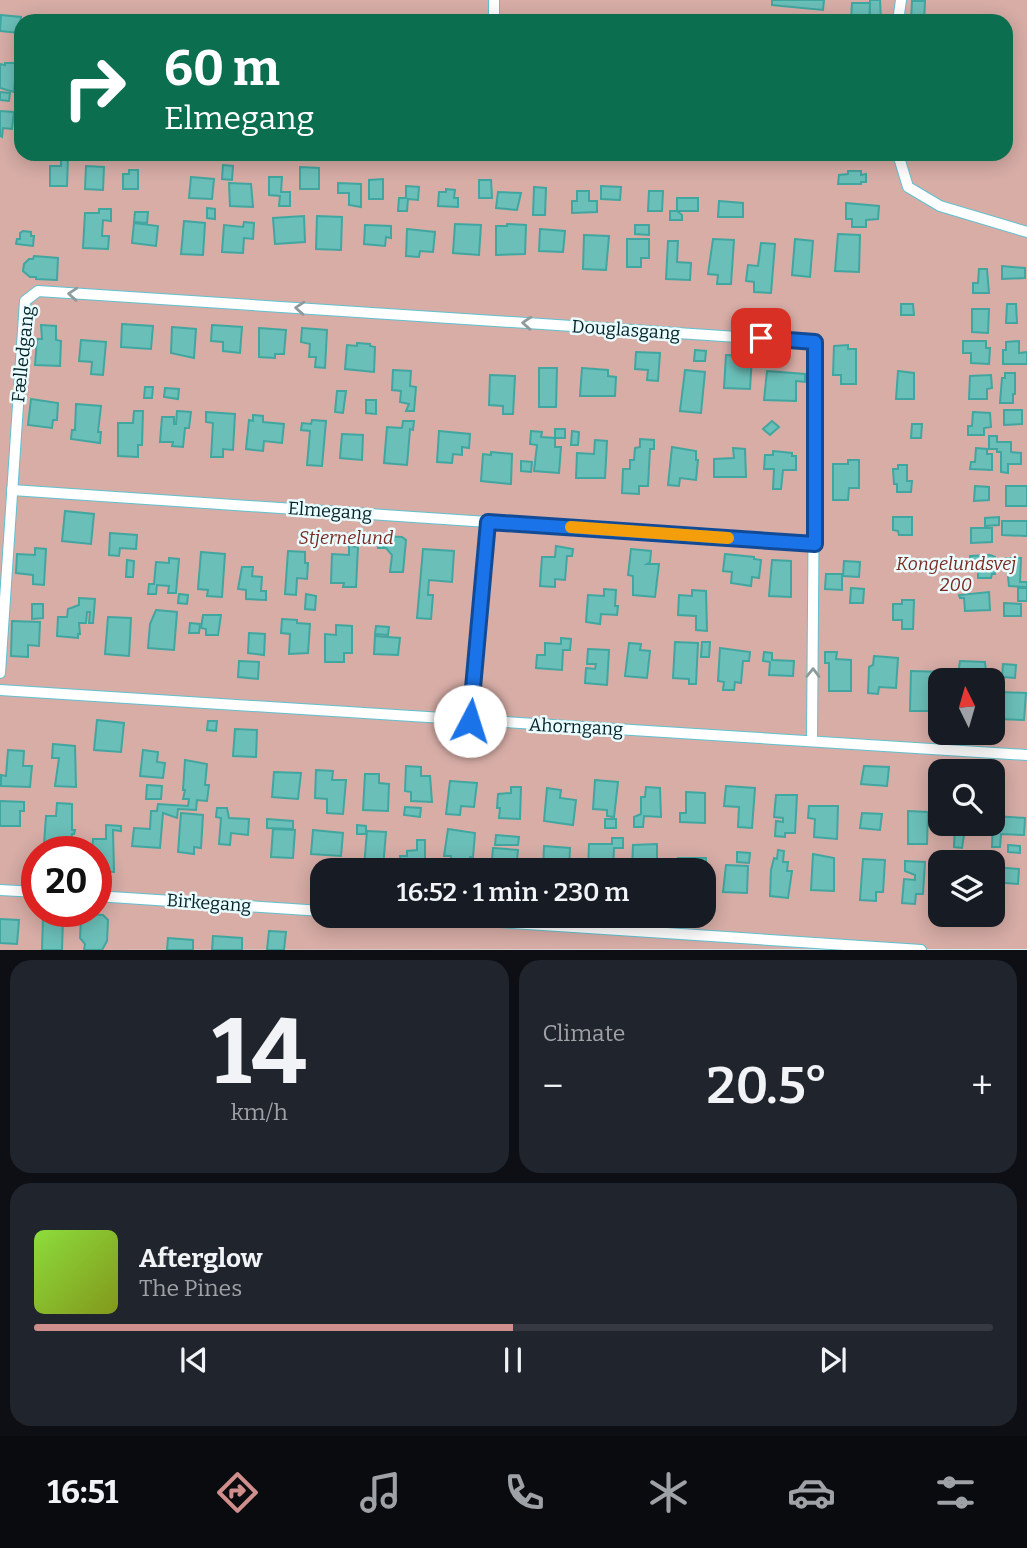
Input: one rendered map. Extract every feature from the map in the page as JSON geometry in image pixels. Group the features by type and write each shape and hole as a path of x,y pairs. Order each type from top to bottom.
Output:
{"lane":[{"path":"900,161 908,187 940,206 1027,232"},
{"name":"Fælledgang","path":"0,673 25,300 38,291"},
{"name":"Douglasgang","path":"38,291 815,342 812,741"},
{"name":"Elmegang","path":"12,490 815,544"},
{"path":"470,721 488,522"},
{"name":"Ahorngang","path":"0,690 1027,755"},
{"path":"0,890 21,891"},
{"name":"Birkegang","path":"112,897 310,910"},
{"path":"589,928 921,950"}],"green space":[{"name":"Stjernelund","path":"0,0 1027,0 1027,949 0,950"}],"building":[{"path":"772,0 824,0 823,10 772,5"},
{"path":"870,0 880,0 881,14 870,14"},
{"path":"912,1 925,1 924,14 911,14"},
{"path":"852,3 870,3 869,14 851,14"},
{"path":"1,15 14,16 14,32 0,31"},
{"path":"14,63 14,92 0,88 0,64"},
{"path":"0,92 10,93 9,101 0,100"},
{"path":"0,111 14,112 12,129 3,128 2,137 0,136"},
{"path":"61,161 68,161 67,186 50,186 50,166 61,166"},
{"path":"223,165 233,166 232,180 222,179"},
{"path":"86,166 104,167 103,190 85,189"},
{"path":"300,167 319,168 319,189 300,189"},
{"path":"129,170 138,170 138,189 123,189 123,174 129,174"},
{"path":"848,171 861,171 861,175 866,174 866,182 838,184 839,175 848,174"},
{"path":"191,177 214,179 212,199 189,198"},
{"path":"269,177 282,177 281,192 290,192 290,206 279,206 280,196 269,195"},
{"path":"383,179 383,199 369,199 369,180"},
{"path":"479,180 491,180 492,198 479,198"},
{"path":"229,183 251,184 253,207 230,206"},
{"path":"338,183 361,184 361,207 349,205 349,193 338,193"},
{"path":"406,186 419,187 418,200 408,199 407,211 398,211 399,198 406,198"},
{"path":"601,186 621,187 620,200 601,199"},
{"path":"534,187 546,188 545,215 533,215"},
{"path":"446,189 455,190 454,198 458,198 458,207 438,206 439,192 446,192"},
{"path":"577,191 589,191 589,201 597,201 597,212 572,213 572,201 577,201"},
{"path":"649,191 663,191 662,211 648,211"},
{"path":"498,192 521,193 517,210 496,208"},
{"path":"677,198 698,198 698,211 677,211"},
{"path":"719,201 743,203 743,217 718,217"},
{"path":"846,203 879,206 878,219 866,220 866,227 852,227 852,219 846,219"},
{"path":"207,208 215,209 215,219 207,218"},
{"path":"99,209 111,209 111,221 103,220 102,236 109,236 108,249 83,248 85,213 99,213"},
{"path":"670,211 677,211 682,215 682,220 670,220"},
{"path":"135,212 148,212 147,223 134,222"},
{"path":"304,216 305,242 275,244 273,218"},
{"path":"317,216 342,217 341,250 316,249"},
{"path":"184,221 205,223 203,255 181,254"},
{"path":"244,222 254,223 253,239 244,238 243,253 222,252 224,225 243,227"},
{"path":"134,223 158,226 156,246 132,243"},
{"path":"455,224 481,225 479,255 453,253"},
{"path":"365,225 391,226 391,238 386,237 385,246 364,244"},
{"path":"526,225 525,254 496,255 496,226"},
{"path":"635,225 649,225 649,235 635,234"},
{"path":"407,229 435,232 433,252 420,251 419,257 406,256"},
{"path":"540,229 565,231 563,252 539,251"},
{"path":"23,231 31,232 31,236 34,236 33,246 16,244"},
{"path":"838,234 860,235 859,272 835,271"},
{"path":"584,235 609,236 606,270 583,269"},
{"path":"627,239 649,239 649,258 641,258 641,267 627,267"},
{"path":"713,239 734,240 731,284 717,284 718,275 708,274"},
{"path":"795,239 813,241 810,277 792,275"},
{"path":"668,241 678,241 677,262 691,263 690,280 666,279"},
{"path":"761,243 775,244 771,293 754,292 754,282 746,281 748,265 758,266"},
{"path":"34,256 58,258 57,280 36,279 23,271 24,264"},
{"path":"1002,266 1025,268 1025,278 1002,279"},
{"path":"979,269 987,269 989,293 973,293 973,283 978,283"},
{"path":"901,304 913,304 914,315 901,315"},
{"path":"1007,304 1016,304 1017,323 1006,323"},
{"path":"972,309 989,309 988,333 972,332"},
{"path":"122,324 153,326 151,349 121,347"},
{"path":"41,325 56,326 56,340 61,341 60,366 35,365 37,339 42,339"},
{"path":"212,325 242,327 240,353 223,351 223,342 211,341"},
{"path":"172,327 196,329 194,358 171,353"},
{"path":"259,328 286,330 284,354 275,354 275,358 259,357"},
{"path":"302,328 327,330 325,368 315,367 316,357 309,357 310,344 301,342"},
{"path":"81,340 106,342 103,375 91,374 92,362 79,361"},
{"path":"963,341 986,341 986,348 990,348 989,364 971,363 971,353 963,353"},
{"path":"1019,341 1019,353 1027,352 1027,364 1003,364 1006,342"},
{"path":"357,343 375,347 374,372 345,369 347,345 357,346"},
{"path":"848,345 848,349 856,349 856,384 841,384 841,375 833,375 834,346"},
{"path":"695,350 706,351 705,361 694,361"},
{"path":"636,352 660,353 658,381 647,380 648,370 635,369"},
{"path":"726,355 752,356 750,389 724,388"},
{"path":"539,368 557,368 556,407 539,407"},
{"path":"582,368 608,370 608,376 616,377 615,396 580,396"},
{"path":"393,370 411,371 410,386 416,387 414,411 406,411 409,404 400,402 401,391 392,390"},
{"path":"685,370 705,372 701,413 680,411"},
{"path":"767,371 805,374 805,382 796,381 796,401 764,400"},
{"path":"898,371 914,373 914,399 896,399"},
{"path":"1005,373 1015,373 1013,403 1000,403 1002,378 1005,378"},
{"path":"490,375 515,376 513,414 503,414 503,406 489,405"},
{"path":"991,375 992,388 987,389 987,399 969,399 970,376"},
{"path":"145,387 153,387 152,398 144,398"},
{"path":"165,388 179,389 178,399 164,397"},
{"path":"337,391 346,391 343,413 335,412"},
{"path":"31,399 58,403 57,420 53,420 52,428 28,425"},
{"path":"366,400 376,400 376,414 366,413"},
{"path":"76,404 101,406 98,432 101,432 100,443 71,439 72,430 75,430"},
{"path":"1004,410 1022,410 1022,424 1004,425"},
{"path":"134,411 143,411 142,445 138,445 138,457 118,456 118,423 133,423"},
{"path":"177,411 191,412 189,428 185,428 183,447 172,446 173,442 160,442 162,417 174,417 176,424"},
{"path":"206,412 235,414 233,450 223,449 223,457 211,457 213,423 206,422"},
{"path":"973,412 990,413 991,427 984,428 984,435 968,435"},
{"path":"253,415 263,416 263,422 284,424 282,443 264,441 263,451 246,449 249,420 253,421"},
{"path":"312,420 326,421 322,466 307,465 310,431 301,430 302,423 311,424"},
{"path":"403,421 414,421 413,430 410,429 407,465 384,463 387,427 402,428"},
{"path":"772,421 779,427 770,435 763,429"},
{"path":"912,424 922,424 921,438 911,438"},
{"path":"555,429 565,429 565,438 555,438"},
{"path":"439,431 470,434 469,448 462,447 462,455 453,454 452,463 437,462"},
{"path":"531,431 542,432 541,437 555,438 555,447 561,447 559,473 534,471 537,445 530,444"},
{"path":"572,431 579,432 578,445 571,445"},
{"path":"342,434 363,435 362,460 340,458"},
{"path":"989,436 997,436 997,442 1011,442 1011,452 1021,453 1021,464 1008,464 1008,473 1001,472 1001,452 989,449"},
{"path":"640,439 654,440 654,449 650,449 648,486 639,486 639,494 622,493 623,469 630,469 630,460 634,460 635,448 640,447"},
{"path":"595,440 607,441 605,478 576,478 577,453 594,454"},
{"path":"672,447 696,451 696,480 680,478 679,486 668,485"},
{"path":"733,448 745,449 746,477 714,477 714,459 734,458"},
{"path":"976,448 987,449 987,454 992,454 992,470 970,469 971,462 975,462"},
{"path":"773,451 796,456 796,470 783,470 781,489 773,489 774,469 764,469 765,455 773,455"},
{"path":"491,452 512,454 511,484 481,481 483,454 491,455"},
{"path":"848,460 859,460 859,488 849,488 848,500 833,500 833,464 848,464"},
{"path":"521,461 532,462 531,472 521,471"},
{"path":"898,465 907,465 907,481 912,481 911,492 897,492 893,469 898,469"},
{"path":"975,486 989,487 989,500 974,501"},
{"path":"1006,486 1027,486 1027,506 1006,506"},
{"path":"65,511 94,514 91,544 62,541"},
{"path":"893,517 912,517 912,535 899,535 898,531 893,530"},
{"path":"999,517 999,525 985,526 985,518"},
{"path":"1002,521 1027,521 1027,536 1002,535"},
{"path":"971,528 992,528 992,542 971,543"},
{"path":"110,533 137,535 136,549 120,548 119,556 109,555"},
{"path":"379,536 402,537 406,540 403,572 390,572 392,555 386,548 378,548"},
{"path":"349,546 358,547 356,587 331,583 332,554 349,555"},
{"path":"556,546 573,549 572,556 567,556 565,580 555,579 555,587 540,586 542,557 555,557"},
{"path":"35,548 46,549 44,585 33,584 33,575 16,573 17,554 35,555"},
{"path":"423,549 454,551 452,582 429,580 428,595 433,595 431,619 417,618"},
{"path":"631,549 651,551 650,562 647,564 659,564 655,597 633,595 633,576 628,575"},
{"path":"288,551 305,552 305,563 308,563 307,579 297,578 296,595 285,594"},
{"path":"201,552 225,554 222,597 207,596 208,590 198,589"},
{"path":"725,554 761,560 759,578 752,577 751,586 731,583 732,572 723,571"},
{"path":"970,556 995,557 995,574 992,574 991,578 978,578 978,569 970,569"},
{"path":"169,558 179,559 176,593 168,593 169,586 157,585 156,594 148,594 149,584 154,584 156,562 169,563"},
{"path":"1021,558 1020,582 1027,582 1027,587 1009,586 1007,568 1002,568 1002,560"},
{"path":"127,560 134,561 133,577 126,577"},
{"path":"772,560 791,561 791,597 769,596"},
{"path":"844,561 860,562 859,577 843,576"},
{"path":"242,567 253,567 252,576 262,577 261,591 266,591 266,600 246,599 246,590 238,589"},
{"path":"826,574 842,574 842,590 825,589"},
{"path":"851,588 864,589 863,603 850,603"},
{"path":"1018,588 1027,588 1027,601 1018,601"},
{"path":"604,589 616,590 617,615 601,614 600,624 586,622 588,595 604,596"},
{"path":"692,590 706,591 707,631 696,630 696,616 678,615 679,595 692,596"},
{"path":"989,592 990,610 965,611 964,598 959,595"},
{"path":"179,594 188,595 187,604 178,603"},
{"path":"306,594 316,596 315,610 305,609"},
{"path":"79,598 95,599 93,623 89,623 90,612 87,612 86,623 79,623 78,638 57,636 58,617 67,617 68,609 79,605"},
{"path":"902,600 914,600 913,629 902,629 902,620 893,620 893,604 902,604"},
{"path":"1004,603 1021,604 1021,616 1004,616"},
{"path":"32,604 43,604 43,618 32,619"},
{"path":"156,610 177,612 174,650 148,648 150,624"},
{"path":"203,615 221,615 218,635 206,635 206,629 201,628"},
{"path":"108,617 131,618 129,656 105,654"},
{"path":"282,619 310,624 308,653 289,654 290,634 281,633"},
{"path":"12,621 40,622 39,646 28,645 28,657 11,656"},
{"path":"190,623 200,624 199,633 189,633"},
{"path":"336,625 352,626 352,653 344,653 344,662 325,662 325,634 336,635"},
{"path":"376,626 389,627 388,635 375,634"},
{"path":"249,633 265,634 264,655 248,653"},
{"path":"375,636 400,638 398,655 374,654"},
{"path":"561,638 571,639 570,650 563,650 562,670 536,668 537,655 545,655 545,643 561,644"},
{"path":"675,642 698,643 696,684 689,684 689,679 673,678"},
{"path":"702,642 710,642 709,657 701,657"},
{"path":"629,643 641,644 640,650 650,651 647,678 625,676"},
{"path":"720,648 750,652 749,661 743,661 741,683 735,682 734,690 723,690 724,682 718,681"},
{"path":"588,649 609,650 607,685 585,683 586,668 595,669 596,664 587,664"},
{"path":"764,652 772,653 772,660 794,661 793,676 769,675 770,662 763,661"},
{"path":"825,652 837,652 836,659 851,660 851,691 829,691 829,663 825,663"},
{"path":"874,656 898,658 896,688 879,687 878,694 868,693 869,667 873,665"},
{"path":"239,661 259,662 258,679 238,677"},
{"path":"960,661 985,662 986,668 959,668"},
{"path":"1003,664 1016,665 1015,678 1005,677 1005,668"},
{"path":"911,671 928,672 928,711 910,711"},
{"path":"1005,692 1026,693 1024,720 1005,719"},
{"path":"97,720 124,723 121,752 94,750"},
{"path":"208,721 217,721 216,731 207,730"},
{"path":"235,729 257,730 256,757 233,756"},
{"path":"53,744 75,746 76,787 55,786 59,758 52,758"},
{"path":"8,750 24,751 23,766 32,766 30,787 1,786 1,775 6,776"},
{"path":"143,750 158,752 157,762 165,763 163,778 140,776"},
{"path":"185,760 207,764 207,801 197,800 196,810 178,809 177,818 163,813 160,848 132,846 134,828 150,829 151,811 157,811 158,804 188,806 189,799 183,799"},
{"path":"406,766 421,767 421,776 430,776 432,802 411,801 411,792 405,791"},
{"path":"864,766 889,767 887,786 861,784"},
{"path":"316,770 333,771 332,780 346,780 343,814 327,813 327,799 315,798"},
{"path":"274,772 301,773 298,799 272,797"},
{"path":"365,774 379,774 379,783 389,784 388,811 363,810"},
{"path":"595,780 618,782 614,817 607,816 607,810 593,809"},
{"path":"450,781 477,783 474,807 461,806 460,815 446,814"},
{"path":"147,785 162,786 161,799 146,799"},
{"path":"726,786 755,788 752,828 738,827 739,807 724,806"},
{"path":"511,787 521,787 520,819 499,818 498,794 511,793"},
{"path":"646,787 660,788 661,817 644,816 643,827 634,827 634,817 641,814 641,797 645,797"},
{"path":"547,788 561,790 560,798 576,800 573,825 544,821"},
{"path":"686,792 705,793 705,823 680,822 680,813 686,813"},
{"path":"776,795 797,795 795,833 785,833 785,837 775,836 776,821 783,822 783,818 774,817"},
{"path":"0,801 24,802 24,811 20,811 20,826 0,826"},
{"path":"57,803 72,804 72,830 75,830 72,836 45,836 46,816 56,816"},
{"path":"809,806 838,806 837,839 814,837 815,819 808,818"},
{"path":"405,807 421,808 420,817 404,815"},
{"path":"217,808 227,808 229,818 249,819 248,835 231,833 230,845 219,844 221,818 216,817"},
{"path":"908,811 928,812 927,844 908,844"},
{"path":"181,813 203,815 201,848 194,847 194,854 178,852"},
{"path":"862,813 882,814 880,830 860,828"},
{"path":"1005,817 1025,818 1024,835 1005,834"},
{"path":"267,819 293,821 293,829 267,828"},
{"path":"605,819 616,819 616,828 605,828"},
{"path":"106,825 121,826 121,831 113,830 114,872 112,836 106,836"},
{"path":"357,825 366,826 366,834 357,834"},
{"path":"273,829 295,830 293,858 271,857"},
{"path":"448,829 475,833 473,857 444,856"},
{"path":"313,830 343,833 341,856 311,854"},
{"path":"367,831 386,832 384,858 365,858"},
{"path":"496,835 519,837 518,845 495,845"},
{"path":"954,836 964,836 962,848 954,847"},
{"path":"992,836 1001,836 1000,847 992,847"},
{"path":"612,838 623,838 623,848 614,848 614,858 588,858 589,844 612,844"},
{"path":"417,840 425,840 425,858 400,858 407,856 407,851 417,850"},
{"path":"657,844 657,858 632,858 633,845"},
{"path":"1008,845 1020,846 1020,853 1008,852"},
{"path":"544,846 570,848 570,858 544,858"},
{"path":"493,848 518,850 517,858 492,858"},
{"path":"778,850 784,851 783,862 788,862 787,871 792,871 788,898 770,896 771,870"},
{"path":"737,852 750,853 749,863 737,862"},
{"path":"813,854 834,858 834,891 811,890"},
{"path":"863,859 885,860 883,892 876,892 876,901 860,900"},
{"path":"905,861 925,862 923,894 916,894 915,904 902,903 904,879 915,880 915,875 905,871"},
{"path":"726,865 748,866 747,893 723,892"},
{"path":"1005,868 1019,869 1018,884 1005,883"},
{"path":"0,919 19,920 17,944 0,943"},
{"path":"43,927 63,927 62,950 42,950"},
{"path":"81,927 108,927 107,941 102,950 84,950 85,944 80,938"},
{"path":"269,931 286,932 284,950 267,950"},
{"path":"213,936 242,938 242,950 212,950"},
{"path":"168,938 193,940 193,950 167,950"}],"slow traffic":[{"path":"571,527 728,538"}],"route":[{"path":"470,721 488,522 815,544 815,342 761,338"}],"park label":[{"name":"Kongelundsvej 200","path":"956,574"}]}
